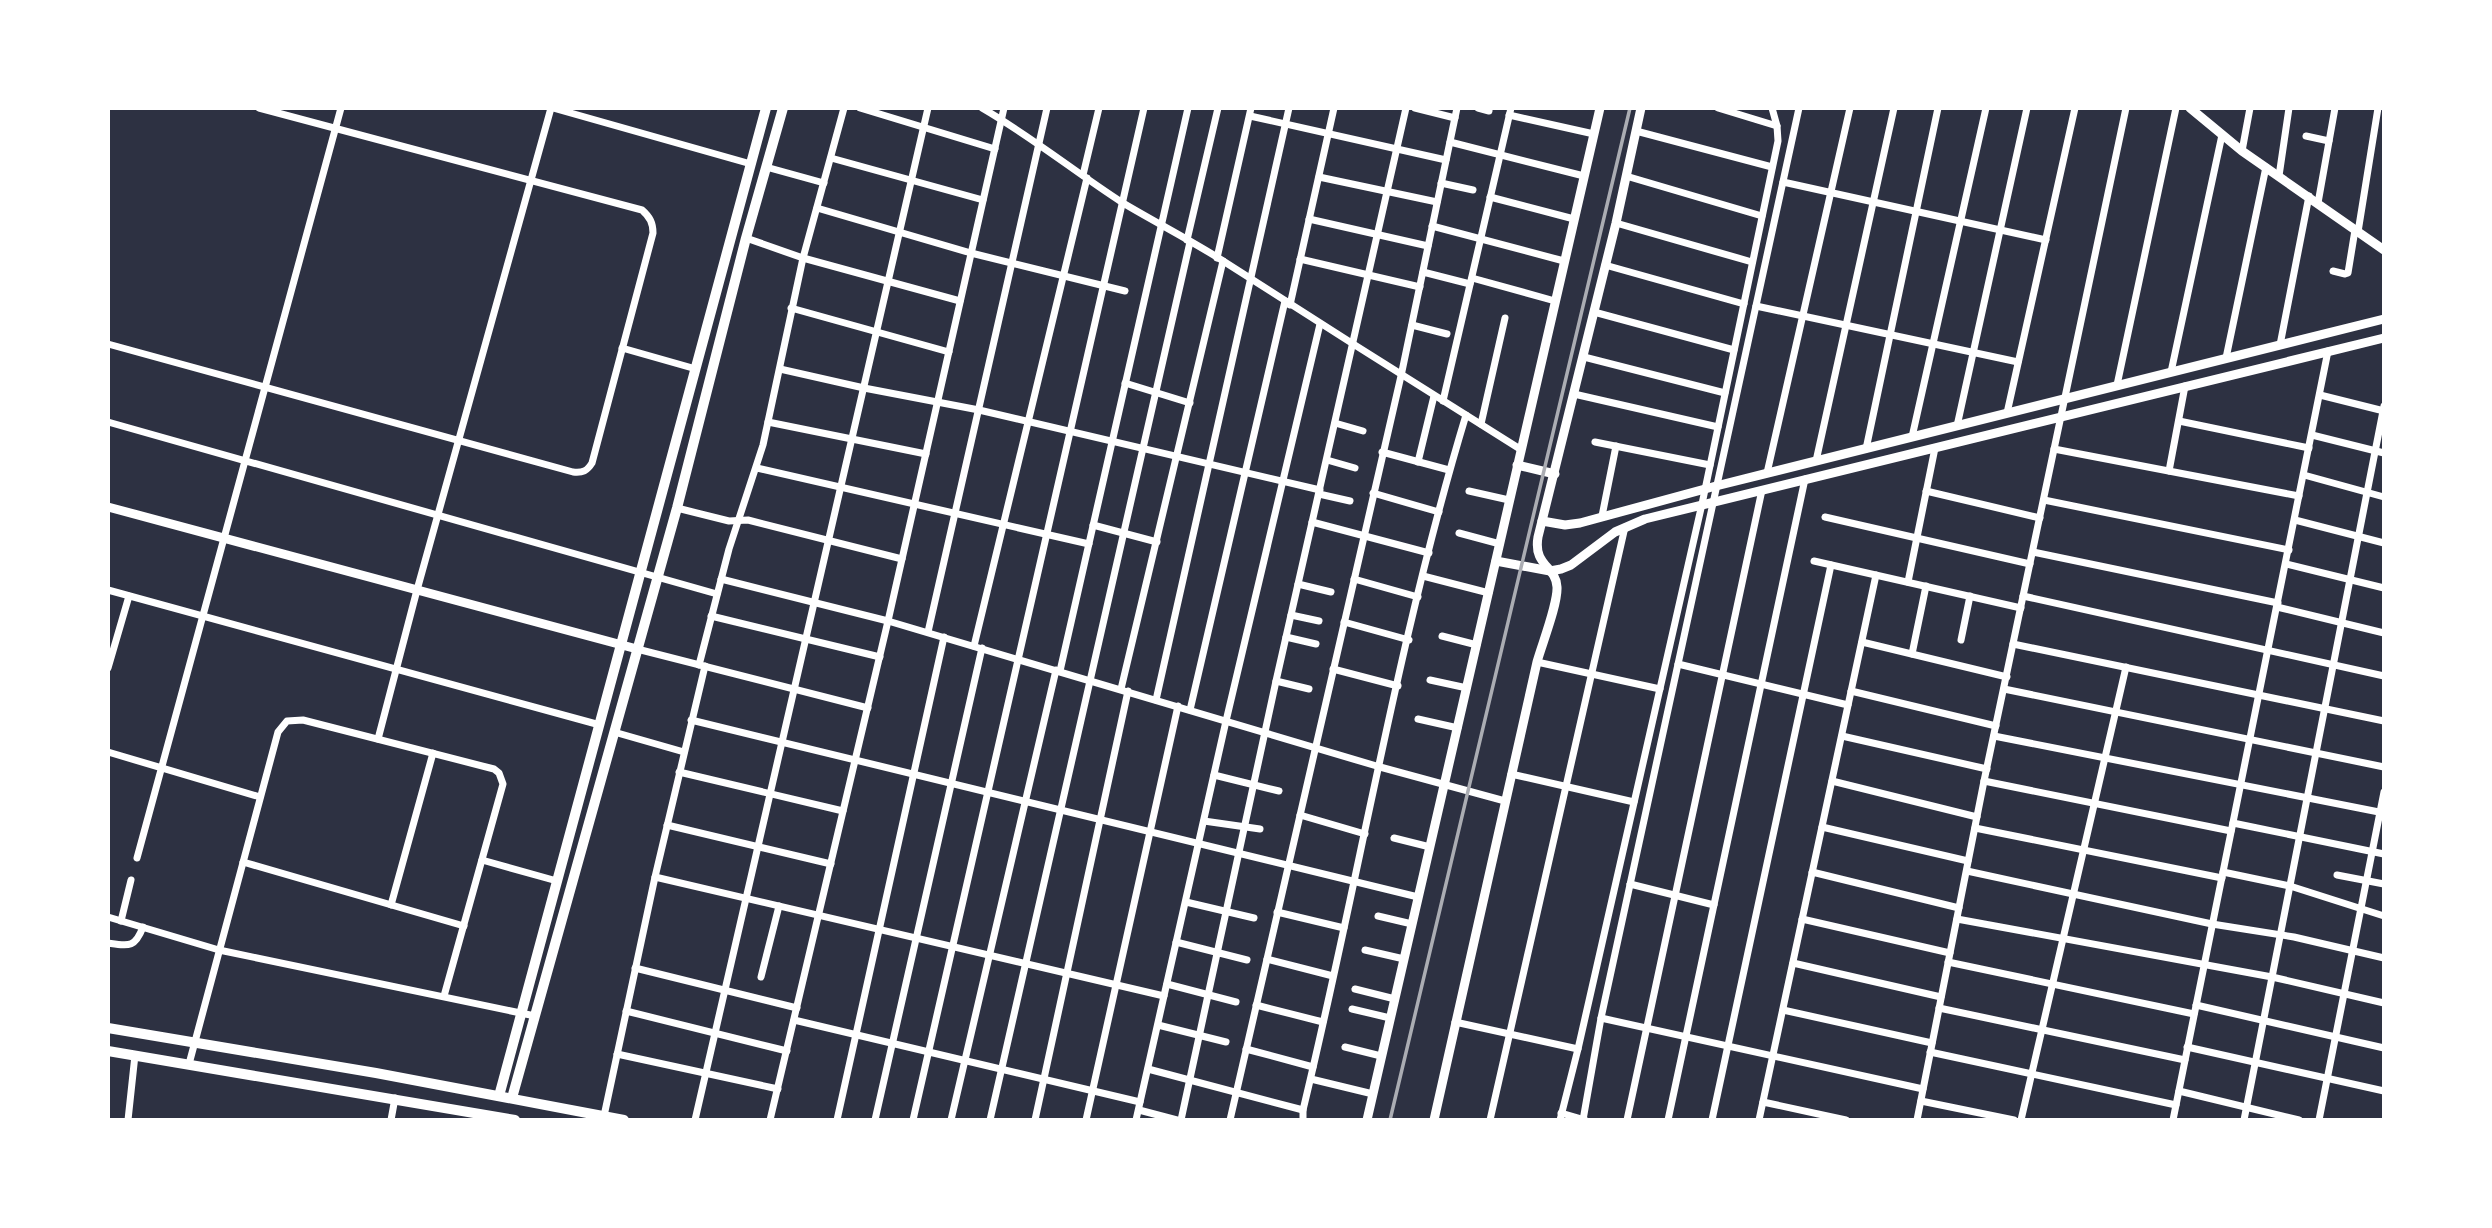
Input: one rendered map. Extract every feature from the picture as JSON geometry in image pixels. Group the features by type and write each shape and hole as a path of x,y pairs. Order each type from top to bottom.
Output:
{"main road":[{"path":"499,1096 766,108"},
{"path":"512,1098 677,508 746,238 783,108"},
{"path":"108,1028 376,1073 624,1119"},
{"path":"108,1051 372,1094 483,1116 515,1119"},
{"path":"372,1094 376,1073"}],"street":[{"path":"108,344 573,472 588,470 653,233 651,220 642,210 259,108"},
{"path":"137,858 341,108"},
{"path":"378,739 552,108 751,164"},
{"path":"604,1116 711,616 738,520 757,468 803,258 844,108"},
{"path":"860,108 995,149"},
{"path":"695,1119 928,108"},
{"path":"982,108 1039,143 1123,202 1250,278 1520,449"},
{"path":"770,1119 880,657 1004,108"},
{"path":"928,632 1047,108"},
{"path":"875,1119 951,783 1003,524 1085,176 1098,108"},
{"path":"913,1119 1144,108"},
{"path":"951,1119 1025,801 1089,544 1188,108"},
{"path":"990,1119 1125,533 1218,108"},
{"path":"1156,699 1289,108"},
{"path":"1190,710 1334,108"},
{"path":"794,1020 1093,1091 1179,1119 1406,108"},
{"path":"1415,108 1455,118"},
{"path":"1230,1119 1401,376 1457,108"},
{"path":"1478,108 1489,111"},
{"path":"1367,1119 1600,108"},
{"path":"1434,1119 1537,662 1557,592 1555,579 1537,550 1542,521 1584,357 1641,108"},
{"path":"1718,108 1777,126"},
{"path":"1772,108 1778,141 1702,504 1578,1049 1560,1116 1584,1119 1601,1018 1799,108"},
{"path":"1767,473 1850,108"},
{"path":"1816,461 1894,108"},
{"path":"1866,449 1888,334 1938,108"},
{"path":"1912,437 1986,108"},
{"path":"1957,426 2027,108"},
{"path":"2007,413 2075,108"},
{"path":"1917,1119 1984,781 2126,108"},
{"path":"2117,386 2176,108"},
{"path":"2242,151 2250,108"},
{"path":"2279,176 2289,108"},
{"path":"2318,203 2335,108"},
{"path":"2333,271 2348,273 2378,108"},
{"path":"2194,110 2242,151 2384,250"},
{"path":"1035,1119 1251,112 1285,124 1447,160"},
{"path":"1443,401 1510,112 1594,134"},
{"path":"1636,131 1772,167"},
{"path":"2171,372 2222,135"},
{"path":"2306,136 2329,141"},
{"path":"1450,142 1584,176"},
{"path":"831,158 983,200"},
{"path":"766,167 824,183"},
{"path":"2220,378 2221,359 2266,167"},
{"path":"1626,176 1762,216"},
{"path":"1319,177 1437,202"},
{"path":"1783,182 2046,240"},
{"path":"1441,183 1473,190"},
{"path":"1490,197 1574,219"},
{"path":"2280,345 2309,197"},
{"path":"817,208 971,253 1125,291"},
{"path":"1309,219 1428,246"},
{"path":"1616,223 1752,262"},
{"path":"1432,226 1564,261"},
{"path":"746,238 803,258 961,301"},
{"path":"1300,259 1420,287"},
{"path":"1605,265 1744,304"},
{"path":"1423,272 1555,301"},
{"path":"1756,306 2018,362"},
{"path":"792,309 949,352"},
{"path":"1594,312 1734,350"},
{"path":"1481,424 1505,318"},
{"path":"1542,521 1573,524 2384,318"},
{"path":"1136,1119 1320,324"},
{"path":"1412,325 1447,334"},
{"path":"1496,561 1550,571 1571,565 1606,537 1645,519 2384,338"},
{"path":"622,348 696,369"},
{"path":"2173,1119 2328,351"},
{"path":"1584,357 1725,393"},
{"path":"780,369 979,410 1143,448 1283,481 1350,502"},
{"path":"1125,383 1189,403"},
{"path":"2169,471 2185,386"},
{"path":"1574,394 1718,427"},
{"path":"2244,1119 2383,409 2320,395"},
{"path":"1418,462 1434,396"},
{"path":"1303,1119 1418,597 1449,470 1466,415"},
{"path":"2179,421 2309,448"},
{"path":"108,422 439,513 717,594"},
{"path":"768,422 926,454"},
{"path":"1335,423 1363,431"},
{"path":"2312,435 2384,453"},
{"path":"1595,442 1710,465"},
{"path":"1602,516 1616,446"},
{"path":"1908,582 1935,447"},
{"path":"2054,449 2300,496"},
{"path":"1382,452 1449,470"},
{"path":"1326,460 1355,468"},
{"path":"1517,465 1555,474"},
{"path":"757,468 1089,544"},
{"path":"2304,475 2384,496"},
{"path":"1668,1119 1805,480"},
{"path":"1628,1119 1762,490"},
{"path":"1469,491 1509,500"},
{"path":"1926,491 2040,518"},
{"path":"1373,493 1439,512"},
{"path":"2044,500 2288,550"},
{"path":"108,508 868,708"},
{"path":"677,508 729,521 748,520 902,559"},
{"path":"1825,517 2030,564"},
{"path":"2295,520 2384,543"},
{"path":"1312,522 1429,553"},
{"path":"1093,525 1157,542"},
{"path":"1490,1119 1625,527"},
{"path":"1458,533 1500,544"},
{"path":"2033,552 2277,605 2384,633"},
{"path":"1814,561 2021,608"},
{"path":"2286,564 2384,588"},
{"path":"1713,1119 1831,565"},
{"path":"1759,1119 1876,575"},
{"path":"1423,576 1489,593"},
{"path":"721,579 928,632 1380,767 1505,801"},
{"path":"1354,579 1418,597"},
{"path":"1298,584 1331,592"},
{"path":"1912,654 1926,586"},
{"path":"108,590 600,725"},
{"path":"108,668 129,596"},
{"path":"1961,640 1970,596"},
{"path":"2023,596 2384,676"},
{"path":"1291,615 1319,621"},
{"path":"711,616 880,657"},
{"path":"1344,622 1409,640"},
{"path":"1442,636 1477,645"},
{"path":"837,1119 944,637"},
{"path":"1286,637 1316,644"},
{"path":"1862,642 2007,677"},
{"path":"2013,644 2384,721"},
{"path":"1537,662 1660,690"},
{"path":"1678,664 1848,705"},
{"path":"2021,1119 2126,667"},
{"path":"1333,669 1398,686"},
{"path":"1430,680 1467,688"},
{"path":"1276,681 1309,690"},
{"path":"2004,689 2384,767"},
{"path":"1851,691 1996,726"},
{"path":"1086,1119 1178,706"},
{"path":"189,1063 278,732 287,720 295,719 494,769 502,778 501,790 444,996"},
{"path":"691,719 1418,897"},
{"path":"1418,719 1458,728"},
{"path":"614,732 684,752"},
{"path":"1842,736 1987,769"},
{"path":"1994,736 2381,812"},
{"path":"108,752 260,797"},
{"path":"391,905 433,754"},
{"path":"679,772 843,811"},
{"path":"1511,774 1634,802"},
{"path":"1214,775 1279,791"},
{"path":"1832,780 1977,817"},
{"path":"1984,781 2384,854"},
{"path":"2319,1119 2384,792"},
{"path":"1300,815 1365,834"},
{"path":"1204,821 1260,829"},
{"path":"667,825 831,864"},
{"path":"1822,827 1968,861"},
{"path":"1975,828 2290,886 2384,916"},
{"path":"1394,838 1430,846"},
{"path":"482,860 557,881"},
{"path":"243,862 464,926"},
{"path":"1967,871 2384,958"},
{"path":"1812,872 1959,908"},
{"path":"2337,875 2384,884"},
{"path":"655,877 1164,996"},
{"path":"121,921 131,880"},
{"path":"1630,884 1714,905"},
{"path":"1186,902 1254,918"},
{"path":"761,977 779,906"},
{"path":"1278,912 1344,928"},
{"path":"1378,916 1412,925"},
{"path":"108,917 219,950 535,1016"},
{"path":"1802,919 1950,953"},
{"path":"1957,919 2272,977 2384,1003"},
{"path":"108,943 125,946 133,944 143,927"},
{"path":"1176,942 1247,960"},
{"path":"1365,950 1404,959"},
{"path":"1266,959 1333,976"},
{"path":"1948,962 2194,1014"},
{"path":"1793,963 1941,997"},
{"path":"635,968 797,1008"},
{"path":"1167,984 1236,1002"},
{"path":"1355,989 1395,999"},
{"path":"1256,1005 1323,1022"},
{"path":"2196,1005 2384,1048"},
{"path":"1939,1008 2185,1060"},
{"path":"1352,1009 1390,1018"},
{"path":"1783,1010 1932,1044"},
{"path":"626,1011 787,1051"},
{"path":"1601,1018 1923,1089"},
{"path":"1455,1022 1578,1049"},
{"path":"1158,1025 1226,1042"},
{"path":"1345,1047 1381,1056"},
{"path":"2187,1047 2384,1091"},
{"path":"1246,1049 1313,1067"},
{"path":"1930,1052 2176,1105"},
{"path":"617,1054 778,1089"},
{"path":"128,1119 135,1055"},
{"path":"1148,1069 1303,1110"},
{"path":"1311,1079 1373,1094"},
{"path":"2179,1091 2299,1119"},
{"path":"391,1119 395,1098"},
{"path":"1921,1101 2014,1119"},
{"path":"1763,1102 1846,1119"}],"railway":[{"path":"1390,1120 1630,108"}]}
